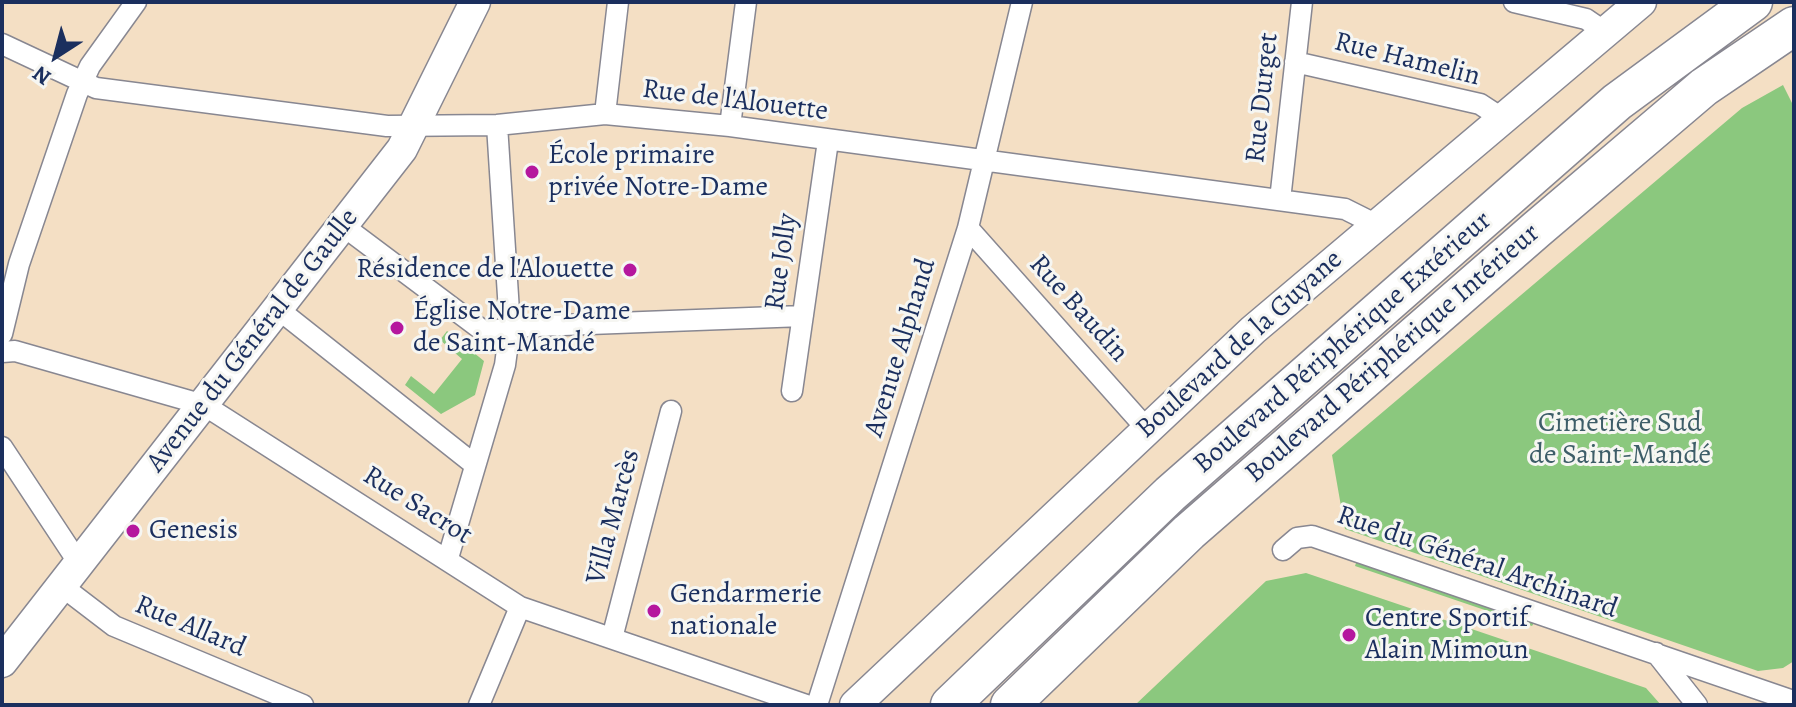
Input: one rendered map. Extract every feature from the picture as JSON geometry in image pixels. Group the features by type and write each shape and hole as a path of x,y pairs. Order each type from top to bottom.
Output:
{"highway":[{"name":"Boulevard Périphérique Extérieur","path":"950,705 1170,494 1656,70 1749,3"},
{"name":"Boulevard Périphérique Intérieur","path":"1010,705 1189,532 1704,87 1794,26"},
{"path":"1704,87 1794,56"}],"street":[{"path":"2,334 19,264 82,82 136,2"},
{"name":"Avenue du Général de Gaulle","path":"2,662 278,309 415,126 475,2"},
{"path":"605,114 618,2"},
{"path":"730,126 746,2"},
{"name":"Avenue Alphand","path":"817,705 968,228 1022,2"},
{"name":"Rue Durget","path":"1280,200 1302,2"},
{"path":"1514,2 1586,19 1605,32"},
{"name":"Boulevard de la Guyane","path":"855,705 1146,428 1377,225 1641,2"},
{"name":"Rue de l'Alouette","path":"2,44 96,88 387,126 497,125 605,114 730,126 1345,209 1377,225"},
{"name":"Rue Hamelin","path":"1295,62 1480,104 1503,119"},
{"path":"448,558 505,365 510,327 497,125"},
{"name":"Rue Jolly","path":"792,391 828,141"},
{"path":"342,225 486,333 510,327 803,316"},
{"name":"Rue Baudin","path":"968,228 1146,428"},
{"path":"278,309 475,465"},
{"name":"Rue Sacrot","path":"2,352 15,351 204,405 448,558 520,607 806,705"},
{"name":"Villa Marcès","path":"612,638 671,411"},
{"name":"Rue Allard","path":"2,447 72,576 114,626 303,705"},
{"name":"Rue du Général Archinard","path":"1283,550 1297,538 1312,536 1789,701"},
{"path":"479,705 520,607"},
{"path":"1656,653 1697,705"}],"green space":[{"name":"Cimetière Sud de Saint-Mandé","path":"1783,85 1794,107 1794,661 1783,668 1758,671 1345,529 1332,455 1742,108"},
{"path":"447,331 484,361 475,395 441,414 405,385 411,376 434,394 462,359 440,340"},
{"path":"1357,560 1533,620 1534,623 1532,626 1355,566"},
{"name":"Centre Sportif Alain Mimoun","path":"1306,573 1646,688 1661,705 1135,705 1266,581"}],"place":[{"name":"École primaire privée Notre-Dame","path":"532,172"},
{"name":"Résidence de l'Alouette","path":"630,270"},
{"name":"Église Notre-Dame de Saint-Mandé","path":"397,328"},
{"name":"Genesis","path":"133,531"},
{"name":"Gendarmerie nationale","path":"654,611"},
{"name":"Centre Sportif Alain Mimoun","path":"1349,635"}]}
